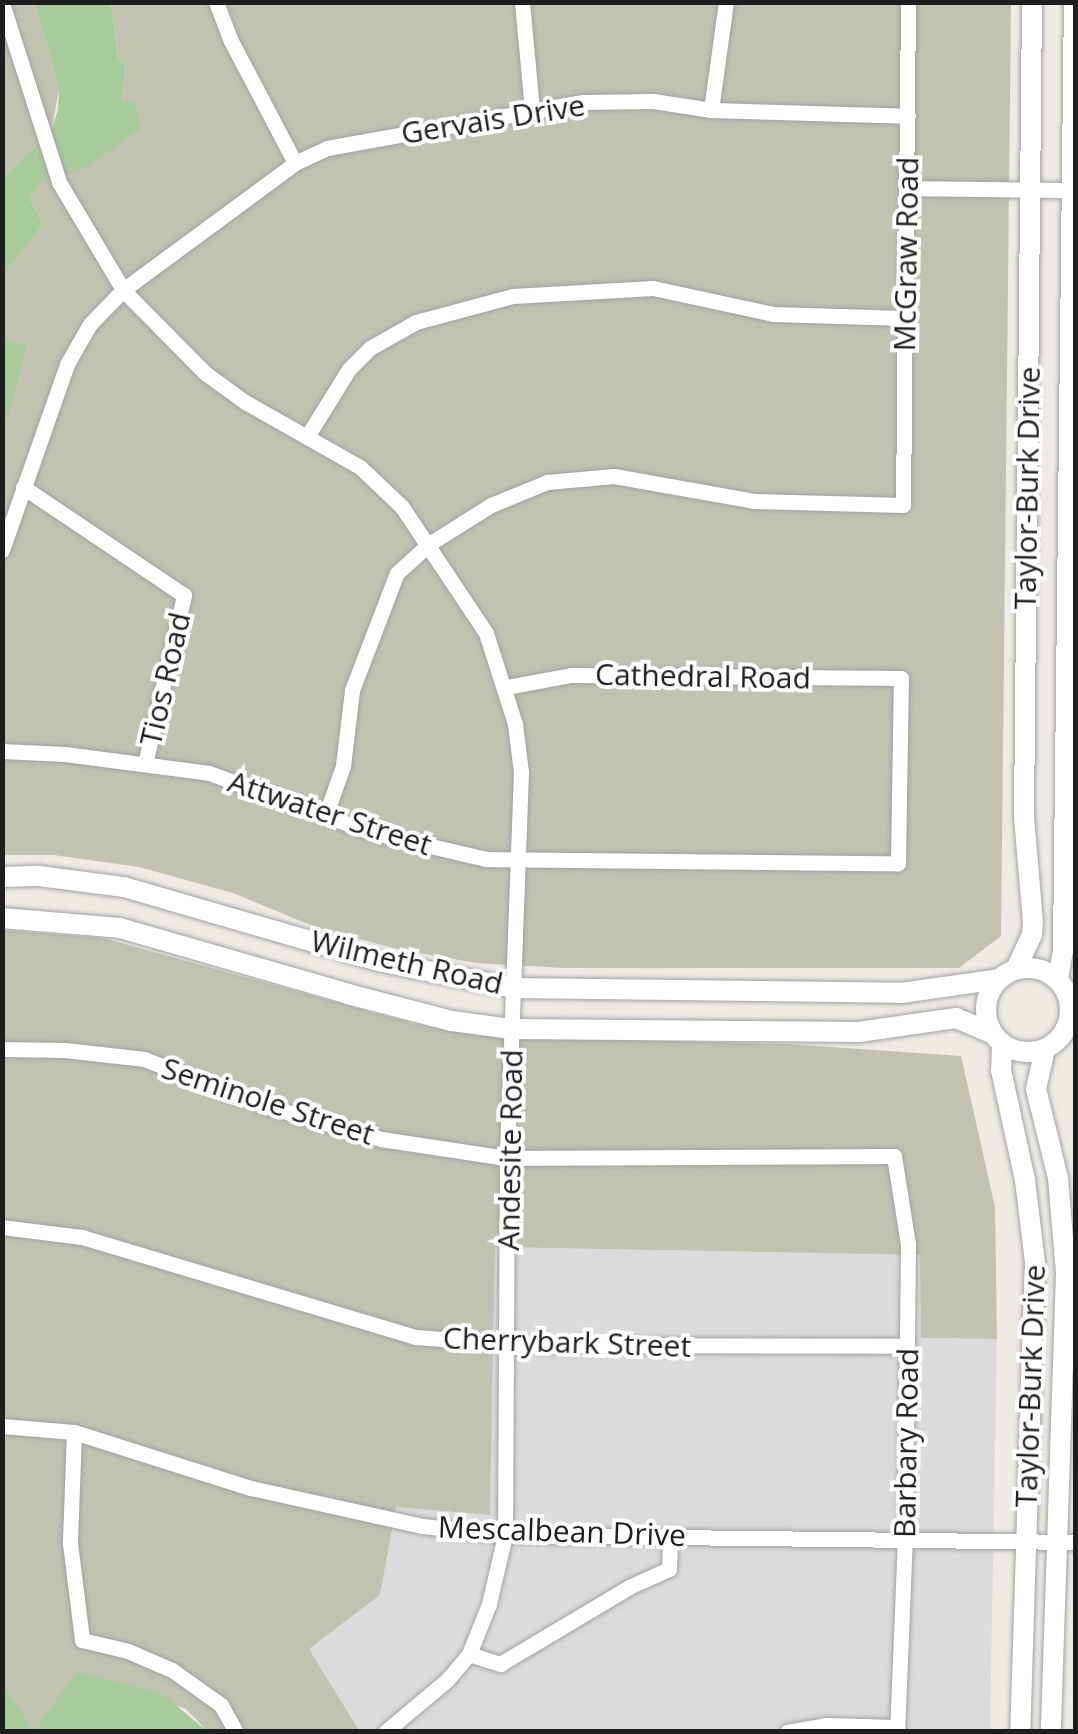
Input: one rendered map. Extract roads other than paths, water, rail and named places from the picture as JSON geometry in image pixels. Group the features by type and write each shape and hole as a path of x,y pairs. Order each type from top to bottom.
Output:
{"street":[{"path":"216,2 230,39 294,163"},
{"path":"522,2 532,108"},
{"path":"711,110 726,2"},
{"name":"McGraw Road","path":"429,544 520,491 594,476 638,478 754,502 903,505 908,2"},
{"name":"Taylor-Burk Drive","path":"1007,974 1032,935 1033,922 1024,818 1032,2"},
{"name":"Taylor-Burk Drive","path":"1067,989 1063,950 1074,2"},
{"name":"Andesite Road","path":"2,3 59,182 124,290 204,374 245,402 360,466 402,508 486,633 506,687 520,772 507,1158 505,1535 488,1604 469,1654 447,1680 385,1732"},
{"path":"2,54 20,50"},
{"name":"Gervais Drive","path":"2,550 67,364 90,324 124,290 294,163 326,148 532,108 652,101 711,110 908,116"},
{"path":"907,188 1073,190"},
{"path":"308,435 349,369 370,348 416,322 513,296 653,288 773,314 905,318"},
{"name":"Tios Road","path":"23,487 184,594 145,764"},
{"path":"326,814 343,766 352,690 361,661 398,573 429,544"},
{"name":"Cathedral Road","path":"506,687 571,675 901,678 898,863"},
{"name":"Attwater Street","path":"2,751 209,773 408,844 516,862 898,863"},
{"name":"Wilmeth Road","path":"2,877 38,876 124,887 378,961 513,988 901,993 1007,974"},
{"name":"Wilmeth Road","path":"2,918 120,928 452,1021 512,1029 859,1032 956,1018 997,1038"},
{"path":"1038,968 1067,989 1070,1019 1058,1044 1023,1052 997,1038 985,1010 991,988 1007,974 1038,968"},
{"name":"Taylor-Burk Drive","path":"997,1038 1000,1070 1027,1191 1035,1262 1020,1732"},
{"name":"Taylor-Burk Drive","path":"1051,1732 1065,1542 1066,1274 1058,1178 1036,1088 1058,1044"},
{"name":"Seminole Street","path":"2,1049 65,1050 144,1060 266,1106 381,1139 507,1158 894,1156"},
{"name":"Barbary Road","path":"894,1156 908,1244 906,1536 897,1729"},
{"name":"Cherrybark Street","path":"2,1228 82,1237 415,1337 508,1344 907,1346"},
{"name":"Mescalbean Drive","path":"2,1426 74,1432 251,1488 423,1526 505,1535 906,1536 1065,1542"},
{"path":"74,1432 70,1543 82,1640 128,1651 172,1670 221,1705 236,1732"},
{"path":"469,1654 500,1664 628,1587 669,1568 670,1535"},
{"path":"786,1732 825,1725 897,1729"}]}
